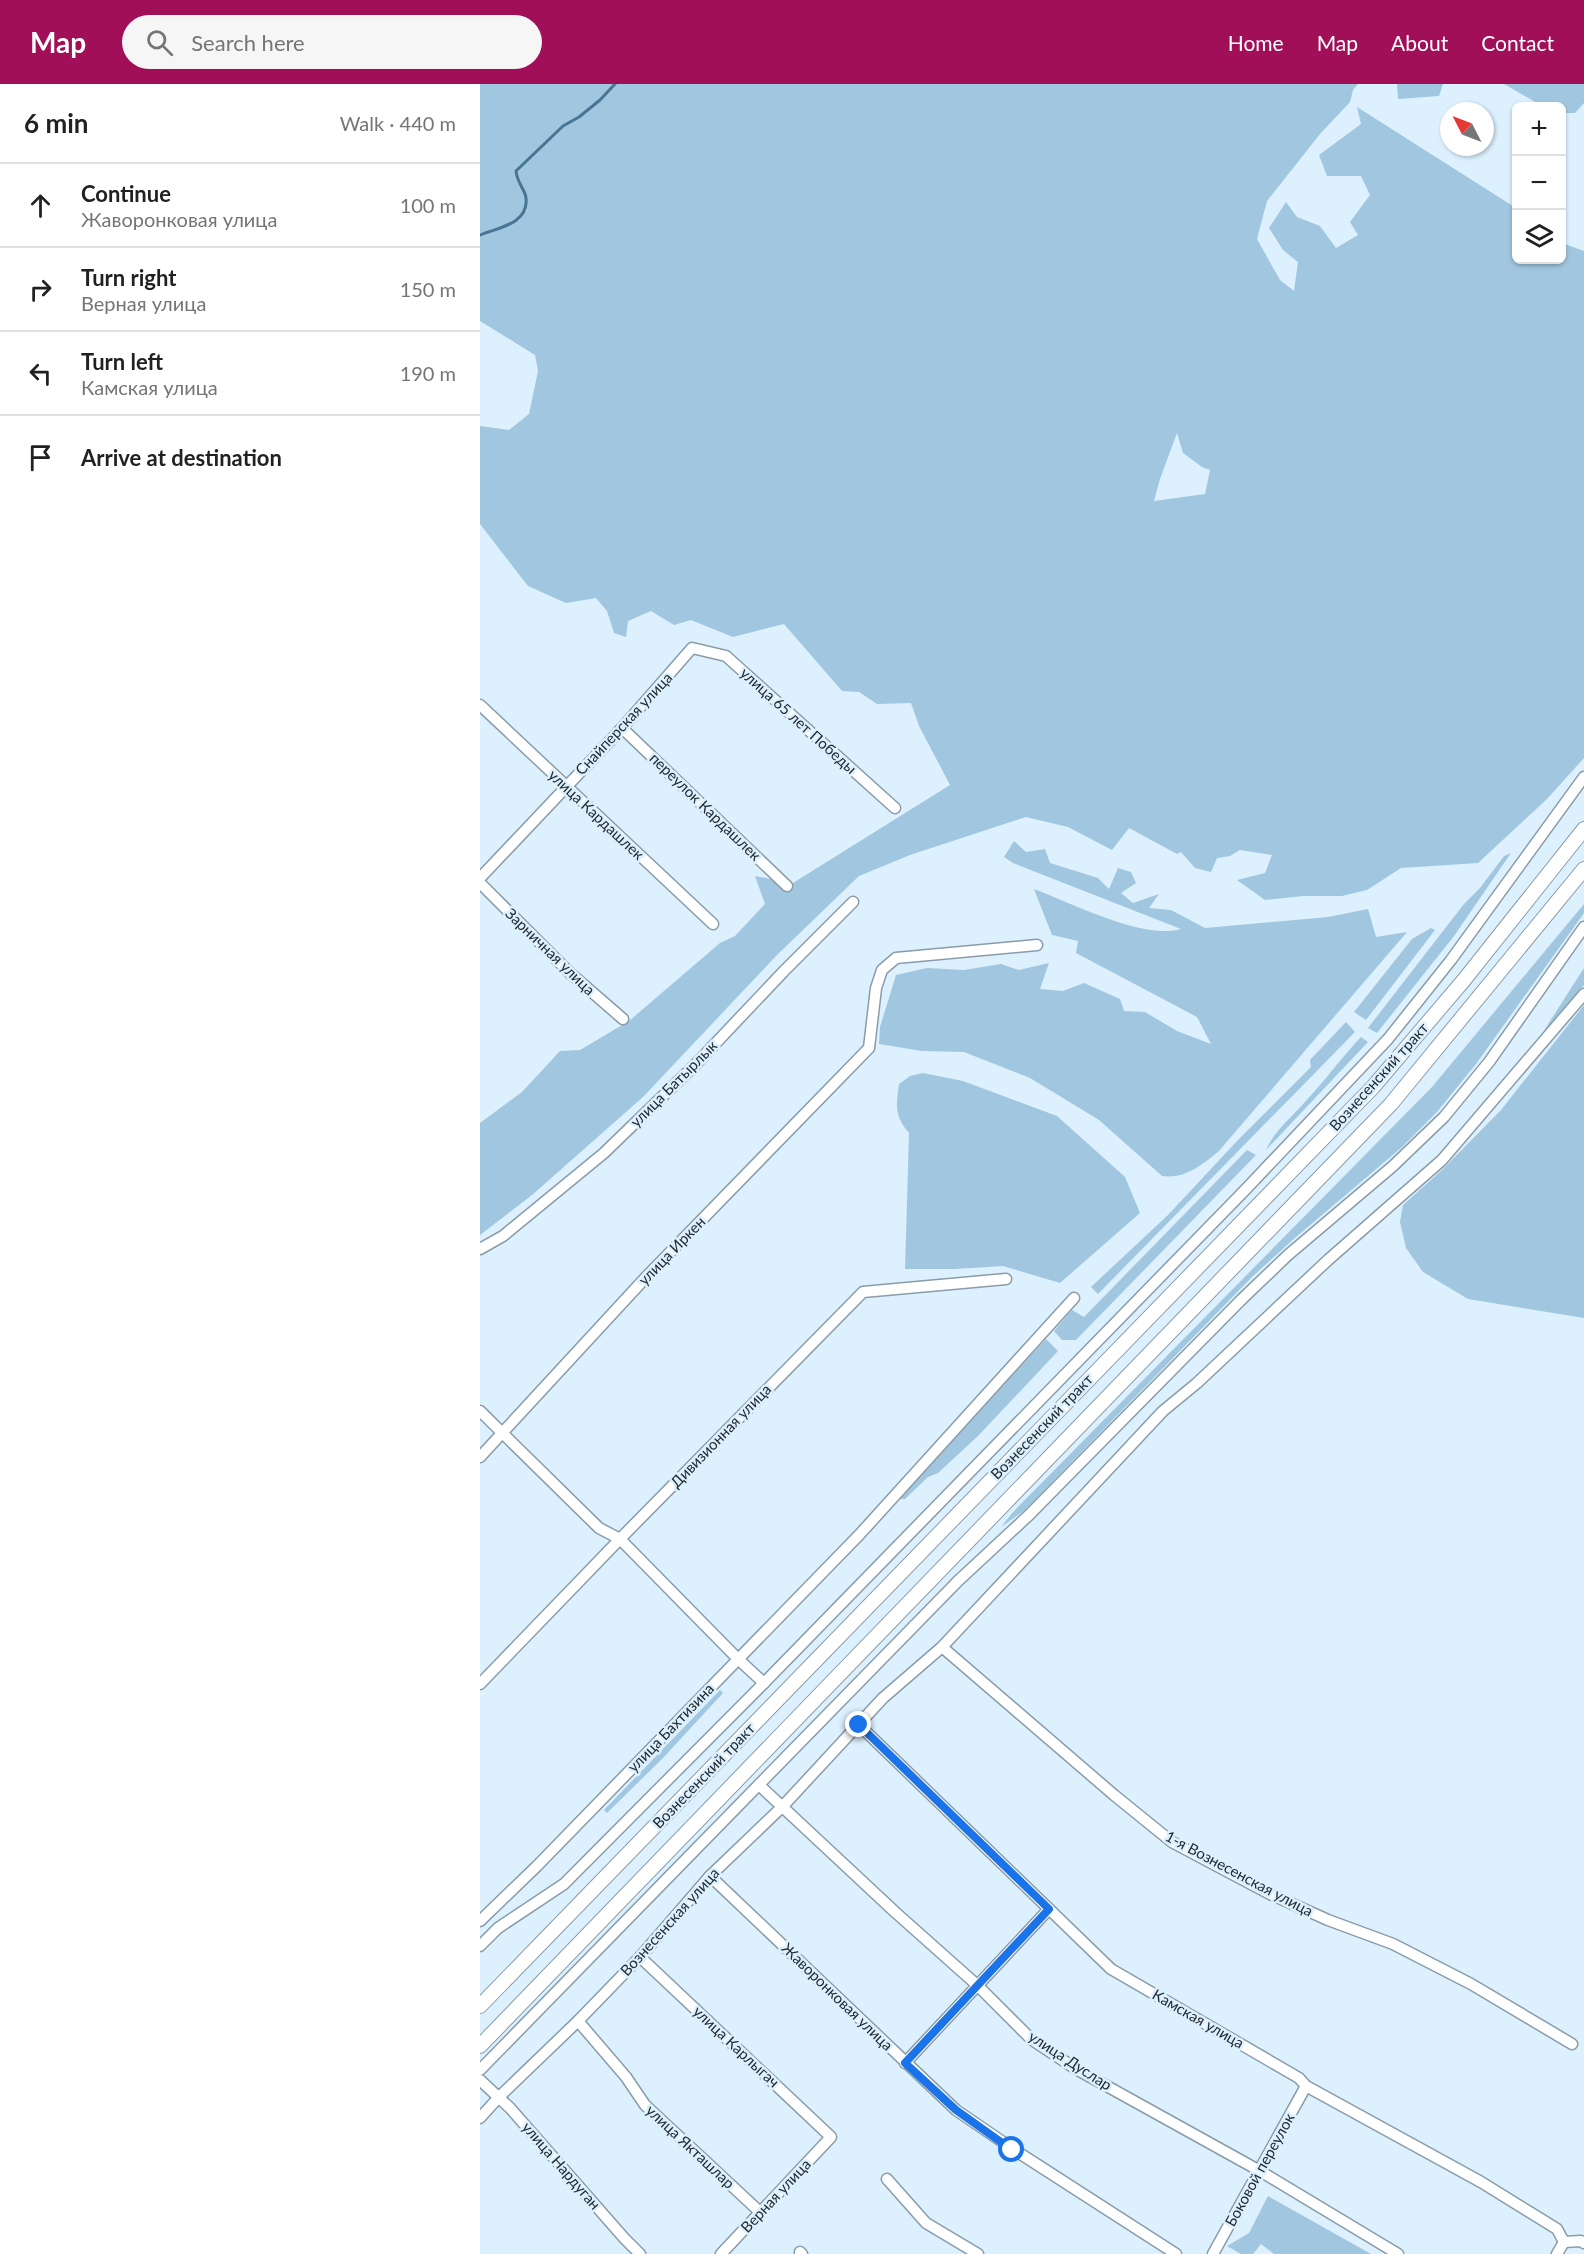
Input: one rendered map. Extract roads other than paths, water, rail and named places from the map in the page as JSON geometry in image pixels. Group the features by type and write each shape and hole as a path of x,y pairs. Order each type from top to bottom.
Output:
{"main road":[{"name":"Вознесенский тракт","path":"480,2006 1373,1087 1464,981 1584,830"},
{"name":"Вознесенский тракт","path":"480,2046 1391,1104 1584,869"}],"street":[{"name":"Снайперская улица","path":"480,878 622,728 692,648"},
{"name":"улица 65 лет Победы","path":"692,648 726,656 895,808"},
{"name":"улица Кардашлек","path":"480,705 713,924"},
{"name":"переулок Кардашлек","path":"622,728 788,886"},
{"path":"480,1946 498,1928 564,1884 765,1683 1246,1189 1388,1039 1451,960 1584,777"},
{"name":"Зарничная улица","path":"480,882 556,959 623,1019"},
{"name":"улица Батырлык","path":"480,1249 502,1236 604,1153 696,1064 853,902"},
{"path":"480,2070 958,1581 1029,1515 1242,1299 1288,1255 1394,1166 1444,1117 1489,1062 1584,927"},
{"name":"улица Иркен","path":"480,1457 648,1275 869,1048 876,988 882,970 896,958 1037,945"},
{"name":"Вознесенская улица","path":"480,2118 640,1957 710,1876 783,1806 883,1698 942,1647 1162,1411 1197,1383 1328,1260 1443,1160 1584,994"},
{"name":"Дивизионная улица","path":"480,1684 863,1292 1006,1278"},
{"name":"улица Бахтизина","path":"480,1921 537,1866 860,1534 1074,1298"},
{"path":"480,1411 600,1527 620,1539 738,1659 765,1683"},
{"name":"1-я Вознесенская улица","path":"942,1647 1172,1842 1270,1894 1328,1920 1393,1944 1471,1984 1572,2044"},
{"name":"Камская улица","path":"859,1725 1111,1969 1299,2078 1306,2086 1481,2182 1557,2229 1564,2242"},
{"name":"улица Дуслар","path":"759,1785 977,1985 1031,2039 1077,2069 1260,2170 1398,2254"},
{"name":"Жаворонковая улица","path":"710,1876 956,2110 1012,2150 1176,2254"},
{"path":"905,2063 1049,1909"},
{"name":"улица Карлыгач","path":"640,1957 831,2137"},
{"name":"улица Якташлар","path":"578,2021 626,2077 645,2105 761,2213"},
{"name":"улица Нардуган","path":"480,2079 499,2097 640,2254"},
{"name":"Боковой переулок","path":"1213,2254 1306,2086"},
{"name":"Верная улица","path":"721,2254 831,2137"},
{"path":"887,2179 926,2223 978,2254"},
{"path":"1557,2254 1564,2242 1581,2241 1584,2243"}],"waterway":[{"path":"480,235 510,224 522,214 526,207 526,198 516,171 563,126 579,117 615,84"}]}
